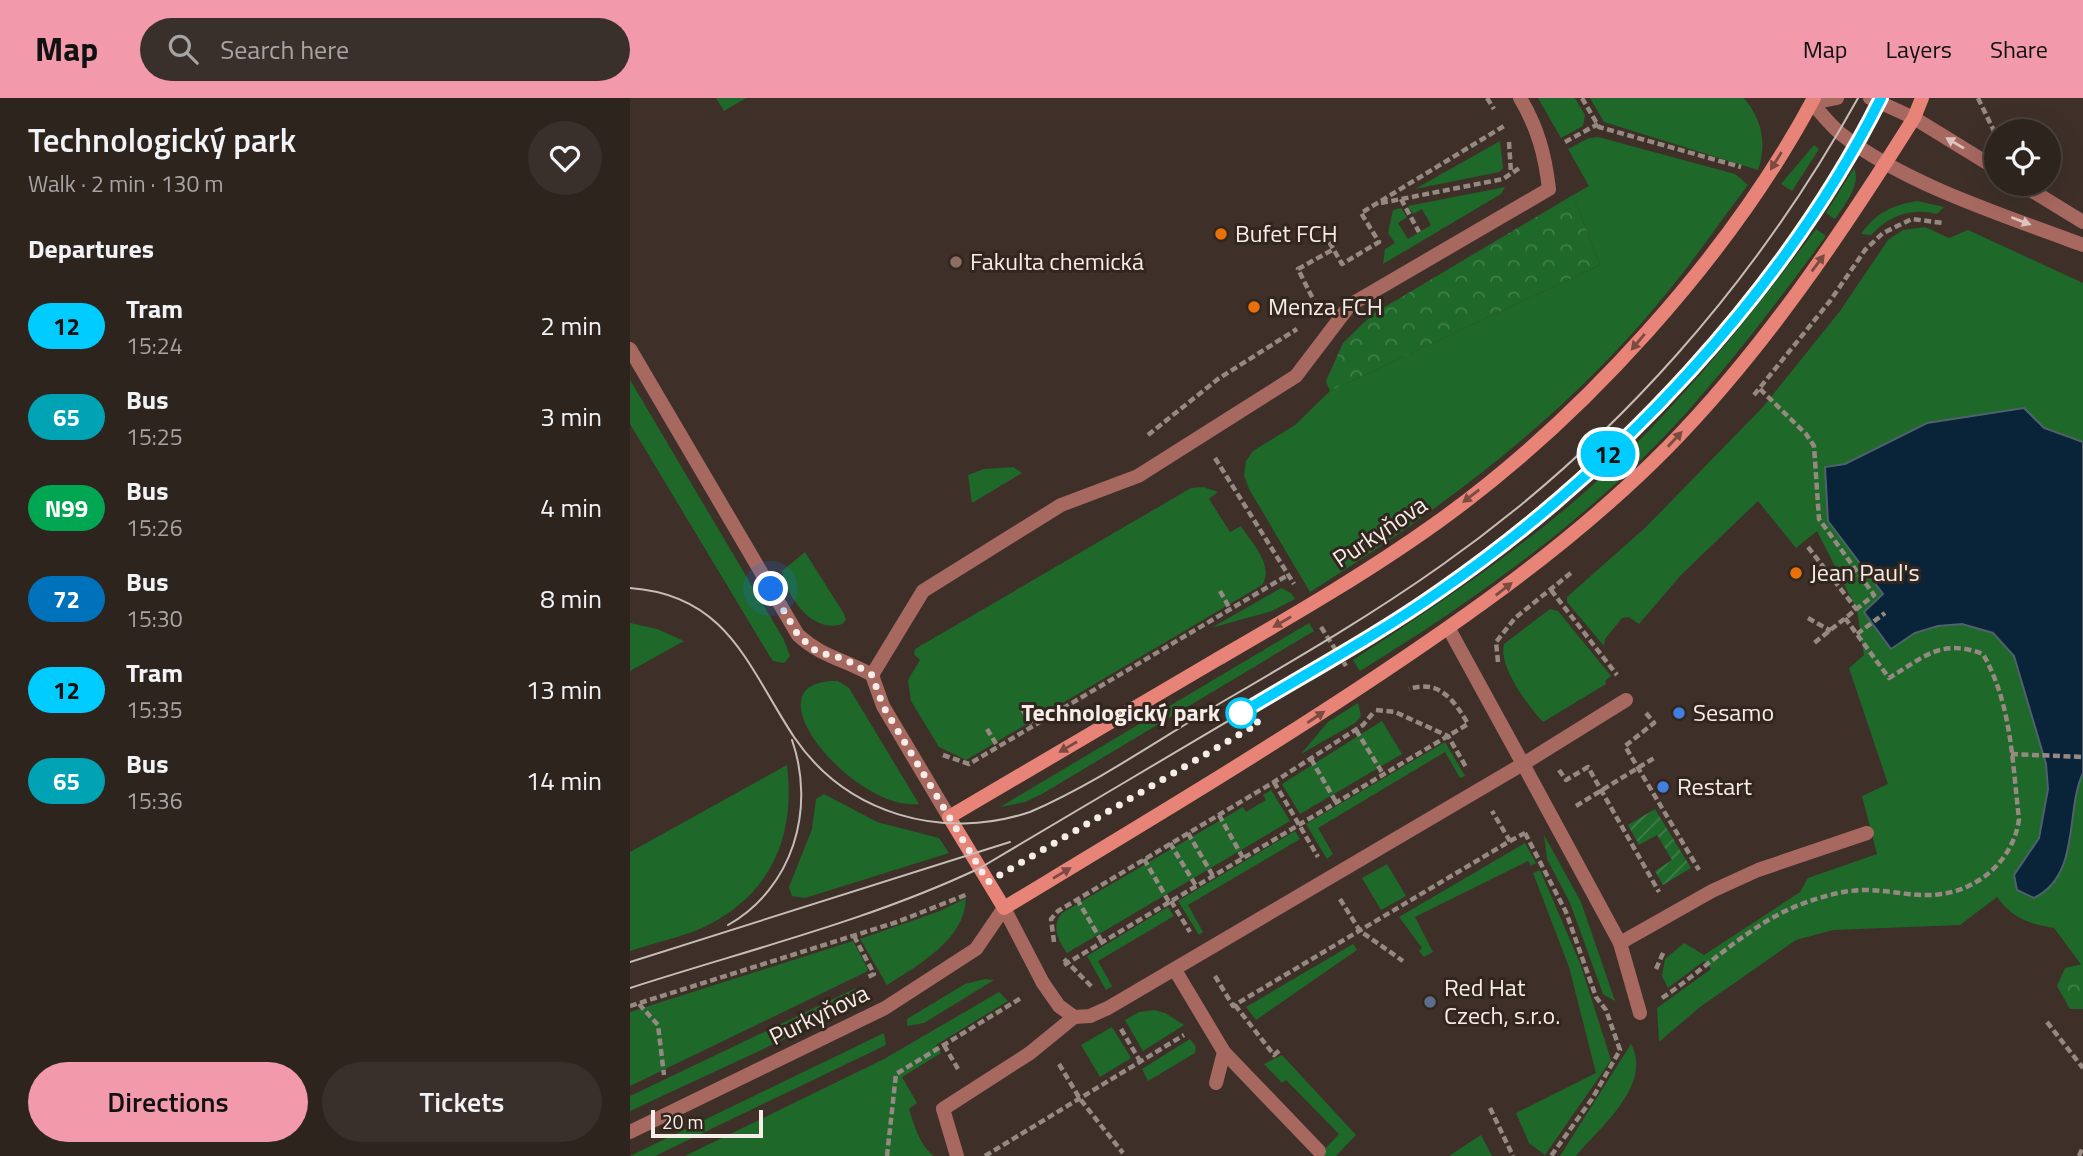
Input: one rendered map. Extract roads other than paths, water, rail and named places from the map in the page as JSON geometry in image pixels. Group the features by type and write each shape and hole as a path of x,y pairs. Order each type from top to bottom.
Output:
{"street":[{"path":"872,675 923,592 1062,505 1139,475 1296,376 1350,305 1549,189 1545,153 1533,120 1520,98"},
{"path":"1810,100 1837,98"},
{"name":"Purkyňova","path":"630,1132 885,1009 976,949 1004,908 1259,755 1449,629 1510,585 1621,492 1715,397 1841,233 1914,118 1922,98"},
{"path":"1810,100 1839,132 1886,163 1959,197 2083,245"},
{"name":"Purkyňova","path":"948,817 1308,606 1436,524 1499,474 1630,352 1699,269 1763,180 1810,100"},
{"path":"1875,100 1914,118 1984,161"},
{"path":"2041,196 2083,222"},
{"path":"630,349 798,635 817,652 845,659 872,675 883,706 1004,908 1043,983 1059,1006 1074,1017"},
{"path":"1449,629 1620,943 1640,1013"},
{"path":"957,1156 943,1109 1030,1053 1074,1017 1090,1016 1108,1008 1632,701"},
{"path":"1620,943 1712,891 1758,870 1867,833"},
{"path":"1175,970 1224,1052 1319,1151"},
{"path":"1216,1083 1224,1052"}],"water":[{"path":"2024,408 2044,428 2083,442 2083,773 2074,805 2065,858 2059,874 2049,888 2034,898 2017,890 2014,875 2039,838 2048,789 2046,764 2014,656 1993,633 1962,624 1938,626 1915,633 1891,649 1864,612 1883,594 1828,521 1825,467 1845,464 1927,423"}],"tram line":[{"path":"630,588 663,594 691,604 713,620 732,639 748,661 794,737 816,764 841,786 869,803 899,815 931,822 997,820 1030,812 1106,773 1390,601 1505,517 1566,466 1623,412 1677,355 1727,294 1818,166 1858,98"},
{"path":"630,988 895,904 980,868 1402,617 1442,590 1508,541 1572,488 1633,431 1691,371 1745,307 1795,240 1841,171 1881,98"},
{"name":"12","path":"1241,713 1439,592 1549,506 1629,435 1727,329 1812,215 1881,98"},
{"path":"728,925 750,909 769,890 783,868 793,844 801,793 799,766 792,740"},
{"path":"630,962 1010,842"}],"place":[{"name":"Bufet FCH","path":"1221,234"},
{"name":"Fakulta chemická","path":"956,262"},
{"name":"Menza FCH","path":"1254,307"},
{"name":"Jean Paul's","path":"1796,573"},
{"name":"Technologický park","path":"1241,713"},
{"name":"Sesamo","path":"1679,713"},
{"name":"Restart","path":"1663,787"},
{"name":"Red Hat Czech, s.r.o.","path":"1430,1002"}]}
